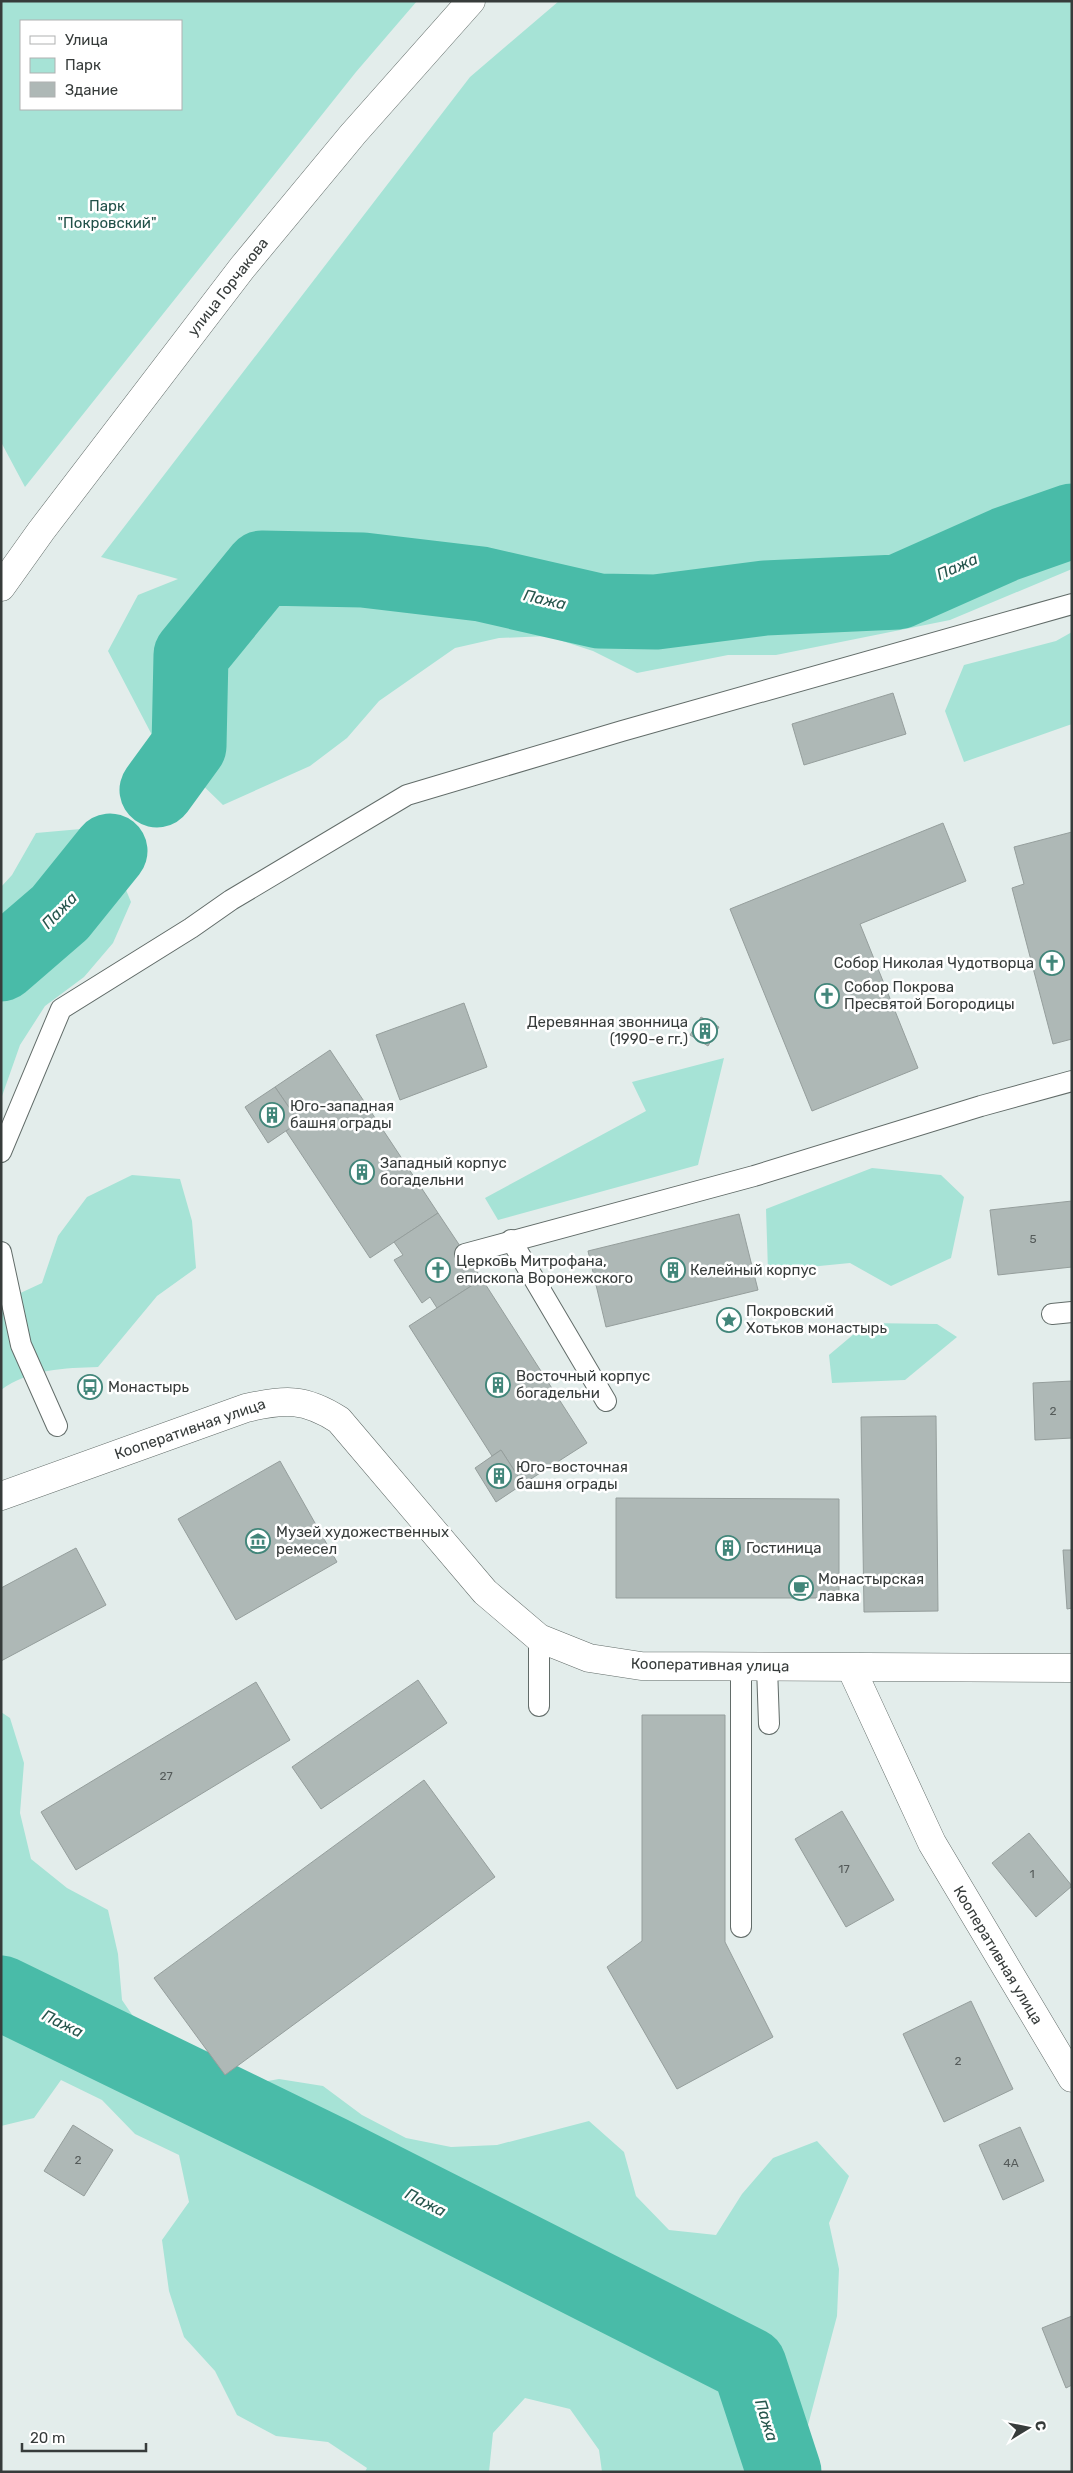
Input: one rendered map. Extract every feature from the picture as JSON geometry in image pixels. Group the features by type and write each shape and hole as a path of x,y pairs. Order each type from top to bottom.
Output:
{"main road":[{"name":"улица Горчакова","path":"1,587 41,531 242,268 353,134 471,1"},
{"name":"Кооперативная улица","path":"1,1496 246,1408 276,1401 299,1402 319,1408 339,1420 485,1592 539,1638 589,1658 642,1666 1072,1668"},
{"name":"Кооперативная улица","path":"851,1668 932,1843 1072,2078"}],"lane":[{"path":"1,1152 61,1009 191,928 231,900 406,795 631,728 1072,604"},
{"path":"465,1254 745,1178 980,1106 1072,1081"},
{"path":"511,1240 606,1401"},
{"path":"1,1252 21,1345 57,1426"},
{"path":"539,1638 539,1706"},
{"path":"754,1667 769,1724"},
{"path":"741,1927 754,1667"}],"green space":[{"name":"Парк \"Покровский\"","path":"1,1 417,1 356,72 25,487 1,442"},
{"path":"559,1 1072,1 1072,569 950,620 776,655 728,655 637,673 593,651 547,636 499,638 455,648 379,701 347,738 310,766 223,805 153,737 108,651 138,595 178,579 101,557 470,77"},
{"path":"1072,632 1072,724 964,762 945,711 964,665 1056,641"},
{"path":"81,829 114,861 131,902 113,943 84,977 45,1006 20,1045 1,1099 1,887 12,875 36,833"},
{"path":"724,1058 698,1165 498,1220 485,1198 646,1111 632,1082"},
{"path":"872,1168 941,1175 964,1197 951,1258 891,1286 850,1263 768,1271 766,1209"},
{"path":"132,1175 180,1179 192,1221 196,1268 157,1296 98,1367 60,1369 35,1374 12,1383 1,1390 1,1302 42,1283 58,1236 87,1197"},
{"path":"867,1323 937,1324 957,1337 905,1380 832,1383 829,1355"},
{"path":"1,1712 10,1718 24,1763 20,1813 31,1859 67,1888 108,1910 118,1954 122,2000 150,2041 185,2071 230,2088 279,2079 323,2086 362,2115 406,2138 451,2147 497,2145 589,2121 624,2152 636,2196 669,2230 716,2235 742,2194 773,2158 817,2141 849,2176 829,2223 839,2269 837,2316 800,2455 784,2472 602,2472 599,2450 570,2409 525,2398 493,2433 489,2472 365,2472 367,2468 328,2442 276,2436 237,2415 215,2371 184,2337 169,2291 162,2240 189,2202 179,2155 135,2134 102,2100 61,2080 34,2118 1,2126"}],"building":[{"path":"893,693 906,734 804,765 792,724"},
{"name":"Собор Покрова Пресвятой Богородицы","path":"943,823 966,881 860,924 918,1068 812,1111 730,909"},
{"name":"Собор Николая Чудотворца","path":"1072,832 1072,1039 1053,1044 1012,888 1024,884 1014,847"},
{"path":"464,1003 487,1067 400,1100 376,1035"},
{"name":"Деревянная звонница (1990-е гг.)","path":"701,1017 719,1027 708,1046 690,1035"},
{"name":"Западный корпус богадельни","path":"330,1050 438,1213 370,1258 286,1131 299,1122 275,1087"},
{"name":"Юго-западная башня ограды","path":"275,1087 299,1122 268,1143 245,1107"},
{"path":"1072,1201 1072,1267 998,1275 990,1210"},
{"name":"Церковь Митрофана, епископа Воронежского","path":"438,1213 482,1279 437,1308 430,1297 422,1303 394,1260 403,1255 394,1242"},
{"name":"Келейный корпус","path":"739,1214 758,1290 606,1327 588,1251"},
{"name":"Восточный корпус богадельни","path":"482,1279 587,1443 523,1484 501,1450 492,1456 409,1326"},
{"path":"1072,1381 1072,1438 1035,1440 1033,1383"},
{"path":"936,1416 938,1611 864,1612 861,1417"},
{"name":"Юго-восточная башня ограды","path":"501,1450 523,1484 496,1502 475,1468"},
{"name":"Музей художественных ремесел","path":"280,1461 337,1562 236,1620 178,1519"},
{"name":"Гостиница","path":"616,1498 839,1499 839,1598 616,1598"},
{"path":"76,1548 106,1605 1,1661 1,1588"},
{"path":"1063,1550 1072,1550 1072,1608 1067,1609"},
{"path":"418,1680 447,1723 321,1809 292,1767"},
{"path":"256,1682 290,1740 76,1870 41,1812"},
{"path":"642,1715 725,1715 725,1942 773,2037 677,2089 607,1967 642,1941"},
{"path":"424,1780 495,1877 225,2075 154,1978"},
{"path":"842,1811 894,1900 846,1927 795,1839"},
{"path":"1029,1833 1072,1886 1036,1917 992,1863"},
{"path":"971,2001 1013,2089 944,2122 903,2034"},
{"path":"73,2125 113,2150 84,2196 44,2171"},
{"path":"1020,2127 1044,2181 1003,2200 979,2145"},
{"path":"1072,2316 1072,2385 1066,2388 1042,2328"}],"waterway":[{"name":"Пажа","path":"157,790 189,746 191,655 262,568 363,570 481,584 599,611 656,612 765,598 898,592 1006,544 1072,521"},
{"name":"Пажа","path":"1,964 60,913 110,851"},
{"name":"Пажа","path":"1,1993 330,2153 749,2365 784,2472"}],"place":[{"name":"Собор Николая Чудотворца","path":"1052,963"},
{"name":"Собор Покрова Пресвятой Богородицы","path":"827,996"},
{"name":"Деревянная звонница (1990-е гг.)","path":"705,1031"},
{"name":"Юго-западная башня ограды","path":"272,1115"},
{"name":"Западный корпус богадельни","path":"362,1172"},
{"name":"Церковь Митрофана, епископа Воронежского","path":"438,1270"},
{"name":"Келейный корпус","path":"673,1270"},
{"name":"Покровский Хотьков монастырь","path":"729,1320"},
{"name":"Восточный корпус богадельни","path":"498,1385"},
{"name":"Монастырь","path":"90,1387"},
{"name":"Юго-восточная башня ограды","path":"499,1476"},
{"name":"Музей художественных ремесел","path":"258,1541"},
{"name":"Гостиница","path":"728,1548"},
{"name":"Монастырская лавка","path":"801,1588"}]}
